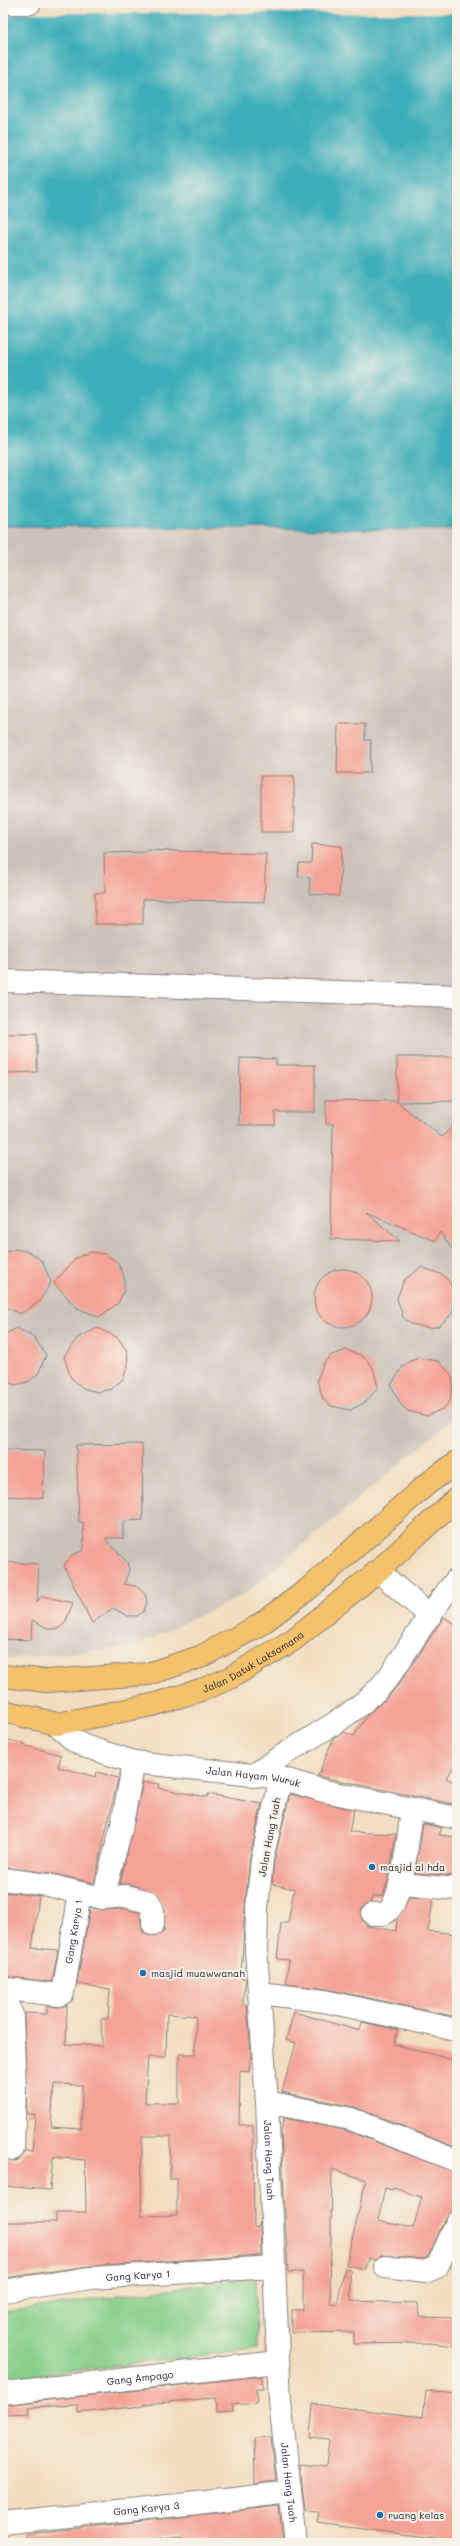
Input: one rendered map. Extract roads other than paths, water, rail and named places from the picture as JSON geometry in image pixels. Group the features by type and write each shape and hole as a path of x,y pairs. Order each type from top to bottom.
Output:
{"highway":[{"path":"3,1676 46,1681 148,1674 200,1657 258,1626 307,1590 427,1484 457,1462"},
{"name":"Jalan Datuk Laksamana","path":"3,1711 57,1724 152,1706 200,1690 228,1678 293,1640 378,1571 457,1498"}],"street":[{"path":"3,3 30,3"},
{"path":"3,981 457,996"},
{"path":"378,1571 430,1616"},
{"path":"253,1776 277,1757 349,1714 374,1693 394,1671 457,1578"},
{"name":"Jalan Hayam Wuruk","path":"57,1724 73,1740 84,1746 134,1762 281,1778 324,1791 457,1818"},
{"path":"103,1898 119,1836 134,1762"},
{"name":"Jalan Hang Tuah","path":"281,1778 262,1859 257,1908 256,1950 267,2102 278,2362 289,2492 297,2543"},
{"path":"373,1914 384,1914 389,1910 401,1884 412,1809"},
{"path":"3,1879 48,1885 80,1893"},
{"path":"401,1884 457,1889"},
{"name":"Gang Karya 1","path":"7,2015 7,1992 9,1989 59,1995 63,1993 80,1893 103,1898 126,1896 149,1902 153,1910 153,1924"},
{"path":"260,1993 324,2001 457,2030"},
{"path":"7,2015 15,2089 12,2149"},
{"path":"267,2102 351,2119 457,2161"},
{"path":"385,2267 425,2272 437,2267 457,2222"},
{"name":"Gang Karya 1","path":"3,2291 91,2278 273,2267"},
{"name":"Gang Ampago","path":"3,2393 278,2362"},
{"name":"Gang Karya 3","path":"3,2523 289,2492"}],"water":[{"path":"3,3 457,3 457,530 3,526"}],"place":[{"name":"masjid al hda","path":"372,1867"},
{"name":"masjid muawwanah","path":"143,1973"},
{"name":"ruang kelas","path":"380,2515"}]}
